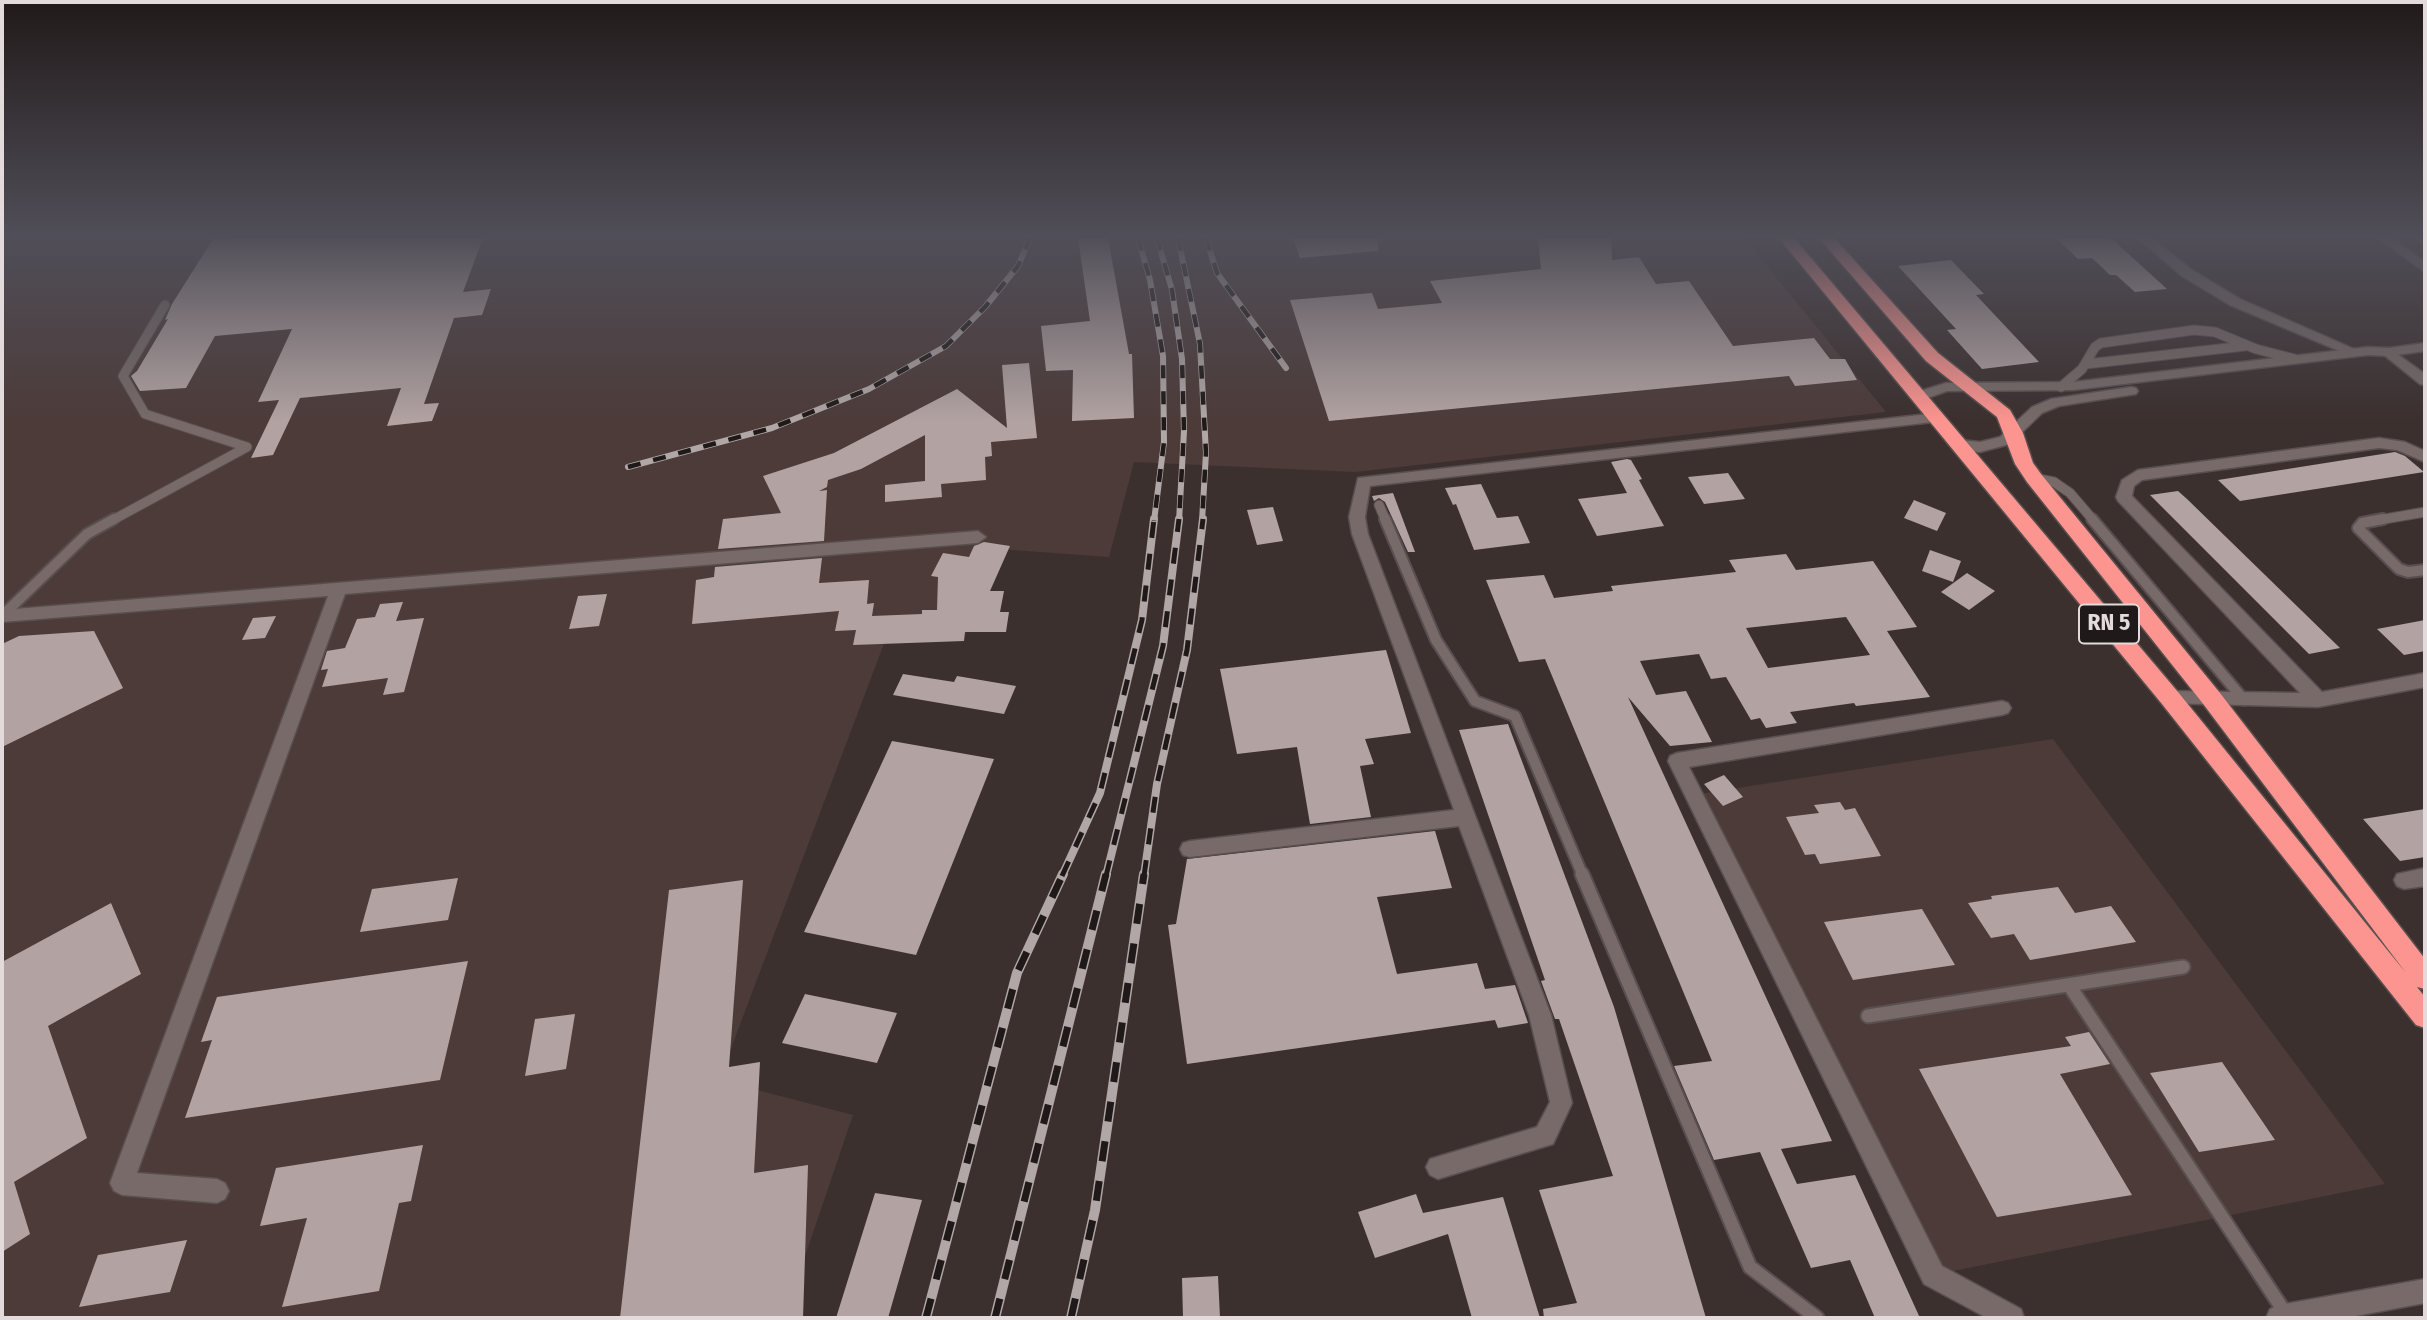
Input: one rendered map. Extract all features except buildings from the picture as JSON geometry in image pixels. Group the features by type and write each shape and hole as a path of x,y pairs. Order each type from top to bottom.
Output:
{"highway":[{"name":"RN 5","path":"1838,300 2170,698 2425,1016"},
{"name":"RN 5","path":"1880,300 1931,357 2004,414 2014,433 2024,464 2034,478 2212,699 2425,978"},
{"path":"1992,482 2034,478"}],"street":[{"path":"2231,300 2293,329 2354,352"},
{"path":"1919,396 1946,387 2061,387 2354,352 2389,352 2425,347"},
{"path":"2389,352 2425,381"},
{"path":"1960,445 1980,447 1998,444 2014,433 2036,410 2068,399 2376,357 2389,352"},
{"path":"1438,1167 1545,1136 1561,1103 1540,1015 1360,534 1357,517 1363,481 1937,418"},
{"path":"2318,700 2124,496 2127,484 2138,475 2379,443 2400,445 2425,457"},
{"path":"2,616 978,537"},
{"path":"217,1191 121,1183 339,589"},
{"path":"2170,698 2318,700 2425,680"},
{"path":"2002,708 1677,761 1933,1275 2012,1318"},
{"path":"1190,849 1464,817"},
{"path":"2404,880 2425,877"},
{"path":"2283,1317 2425,1291"}],"lane":[{"path":"2,616 87,534 247,447 145,414 123,376 165,305"},
{"path":"2061,387 2085,364 2095,347 2102,343 2194,330 2215,332 2248,346 2295,359"},
{"path":"2085,364 2248,346"},
{"path":"2034,478 2054,482 2070,494 2244,700"},
{"path":"1379,505 1436,640 1475,701 1516,716 1750,1267 1817,1318"},
{"path":"2425,512 2362,523 2358,528 2399,569 2408,572 2425,570"},
{"path":"1868,1016 2183,967"},
{"path":"2069,985 2283,1317"}],"shaded area":[{"path":"2,300 1794,300 1886,412 1355,472 1134,462 1109,557 999,549 964,638 885,641 719,1080 853,1115 784,1318 2,1318"},
{"path":"2053,739 2385,1184 1943,1273 1699,794"}],"railway":[{"path":"628,467 772,428 869,389 946,346 991,300"},
{"path":"1153,300 1163,356 1164,442 1154,521"},
{"path":"1173,300 1182,359 1184,431 1179,521"},
{"path":"1191,300 1200,344 1206,453 1202,521"},
{"path":"1236,300 1286,368"},
{"path":"1062,876 1100,793 1142,620 1154,519"},
{"path":"1106,876 1163,646 1179,519"},
{"path":"1144,876 1157,784 1187,650 1203,519"},
{"path":"926,1318 1017,973 1063,874"},
{"path":"995,1318 1106,874"},
{"path":"1071,1318 1095,1210 1144,874"}]}
